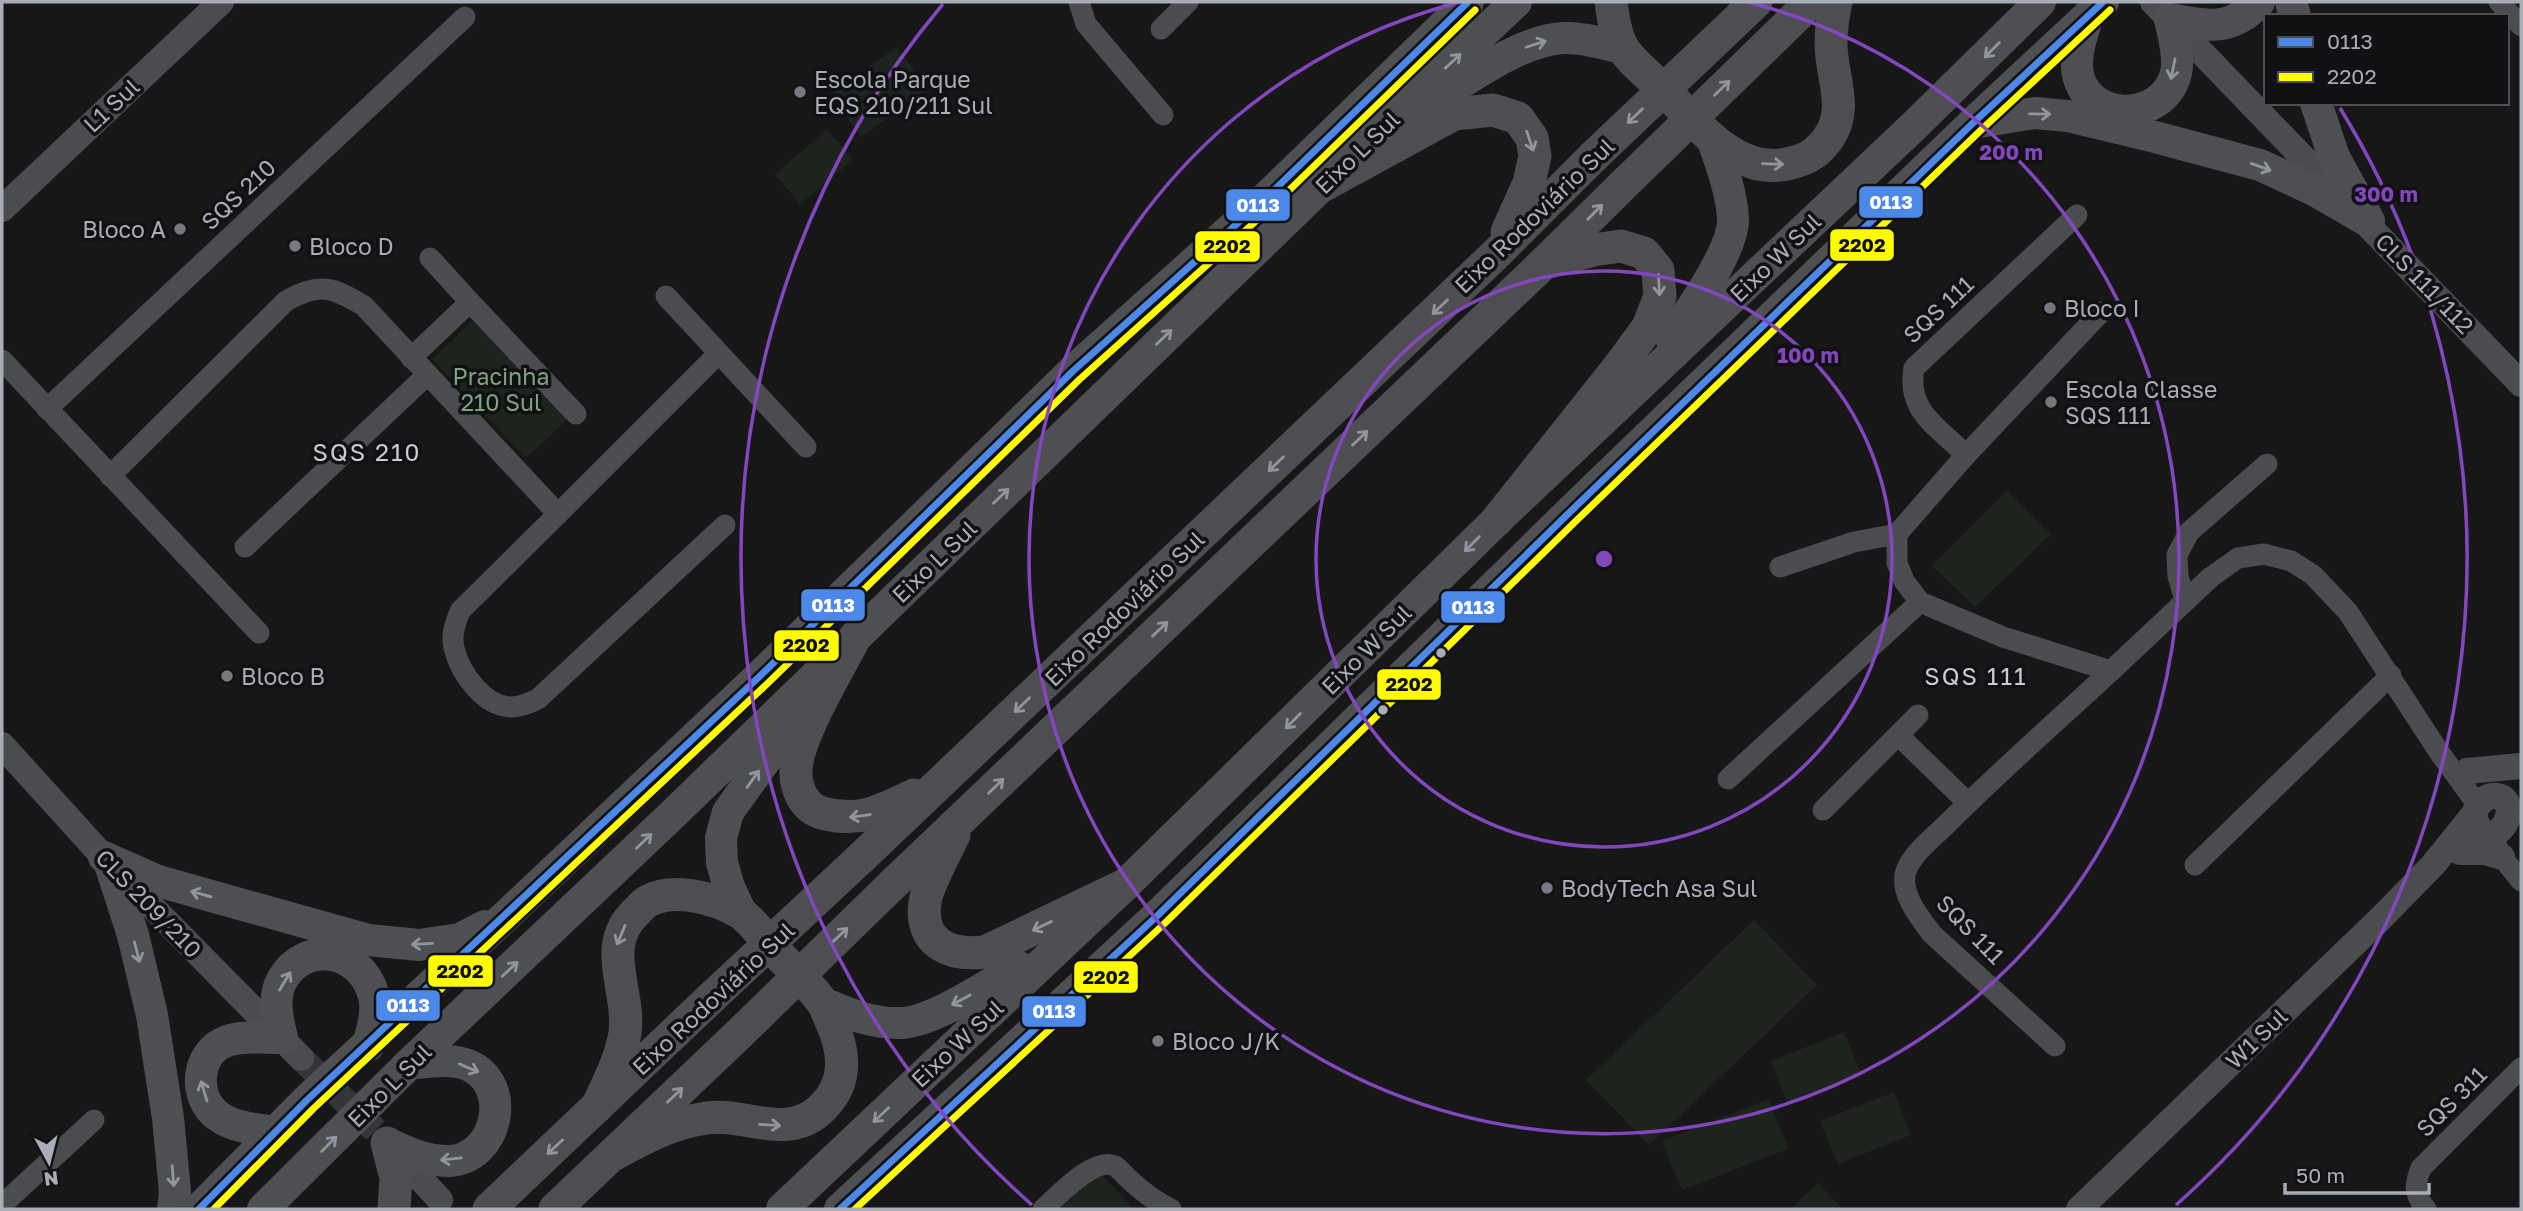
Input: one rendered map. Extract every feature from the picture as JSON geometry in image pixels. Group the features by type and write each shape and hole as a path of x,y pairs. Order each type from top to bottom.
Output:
{"highway":[{"path":"1611,2 1614,22 1623,48 1712,138 1738,158 1762,164 1785,165 1820,150 1831,135 1838,118 1839,100 1831,44 1836,2"},
{"name":"Eixo Rodoviário Sul","path":"489,1209 1498,252 1594,156 1756,2"},
{"name":"Eixo Rodoviário Sul","path":"555,1209 1543,264 1811,2"},
{"path":"1324,185 1454,114 1493,110 1518,118 1532,138 1535,156 1530,183 1498,252"},
{"path":"1497,520 1622,364 1648,327 1660,296 1658,270 1644,253 1621,246 1593,250 1543,264"},
{"path":"855,637 802,746 796,771 800,795 815,811 841,818 876,813 944,779"},
{"path":"960,820 925,901 926,924 935,941 949,951 967,954 985,952 1125,885"},
{"path":"597,1107 618,1061 625,1032 625,1007 616,946 627,920 647,902 673,895 696,896 741,913 823,1003 837,1034 842,1054 842,1076 834,1096 820,1111 801,1123 759,1125 735,1118 710,1117 683,1122 648,1136 613,1155"},
{"path":"382,1137 396,1178 394,1209"}],"main road":[{"name":"Eixo L Sul","path":"198,1209 275,1132 760,676 1073,371 1269,195 1468,2"},
{"name":"Eixo L Sul","path":"263,1209 294,1196 409,1064 1371,138 1516,2"},
{"path":"2005,2 2027,2"},
{"name":"Eixo W Sul","path":"782,1209 1125,885 1497,520 1915,125 2040,2"},
{"path":"2162,11 2198,26 2226,24 2246,15 2259,2"},
{"path":"2096,9 2079,43 2077,68 2084,89 2100,104 2119,112 2145,109 2164,94 2176,73 2175,47 2162,11"},
{"name":"Eixo W Sul","path":"840,1209 1156,917 1580,502 1973,123 2096,9"},
{"path":"1371,138 1520,49 1543,40 1567,38 1623,48"},
{"path":"2317,105 2334,157 2368,224"},
{"path":"1973,123 2035,113 2068,116 2143,134 2260,166 2314,190 2368,224"},
{"path":"1633,394 1702,293 1723,254 1733,221 1726,178 1712,138"},
{"path":"741,913 722,863 721,838 728,812 769,755 811,679"},
{"path":"107,860 158,881 368,940 419,945 460,939 509,914"},
{"path":"107,860 132,935 152,1015 168,1118 175,1192 173,1209"},
{"path":"823,1003 857,1017 904,1023 932,1015 1063,942"},
{"path":"291,1048 276,999 282,980 297,964 312,956 334,954 353,962 365,976 374,994 375,1017 368,1046"},
{"path":"275,1132 242,1127 217,1116 204,1098 200,1075 208,1053 228,1041 251,1038 291,1048"},
{"path":"382,1137 420,1158 450,1161 474,1154 488,1138 495,1117 494,1093 484,1076 467,1065 442,1061 409,1064"}],"street":[{"name":"L1 Sul","path":"2,209 221,2"},
{"path":"1079,2 1086,24 1163,115"},
{"path":"1161,29 1188,2"},
{"path":"2499,2 2521,26"},
{"name":"CLS 111/112","path":"2162,11 2521,384"},
{"name":"SQS 210","path":"47,409 465,17"},
{"name":"SQS 111","path":"1966,454 1922,413 1911,384 1914,368 2077,215"},
{"path":"430,258 576,414"},
{"path":"110,476 286,301 303,291 321,288 341,292 364,306 558,514"},
{"path":"666,296 806,447"},
{"path":"411,358 470,302"},
{"path":"1780,567 1854,542 1897,534 1966,454 2101,312"},
{"path":"719,354 460,611 453,628 454,647 459,664 479,692 494,703 510,707 525,705 538,699 726,525"},
{"path":"2,360 259,633"},
{"path":"245,547 427,375"},
{"path":"2185,600 2178,576 2177,555 2189,532 2267,464"},
{"path":"1897,534 1897,563 1904,581 1920,602 2003,637 2111,671"},
{"name":"SQS 111","path":"2056,1046 1932,934 1915,912 1908,893 1906,872 1918,852 1968,803 2210,577 2238,558 2263,554 2291,561 2313,575 2348,612 2439,752 2502,825"},
{"path":"1728,779 1920,602"},
{"path":"2195,865 2391,675"},
{"path":"1823,810 1918,715"},
{"path":"1899,736 1968,803"},
{"name":"CLS 209/210","path":"2,745 107,860 291,1048"},
{"name":"SQS 111","path":"2439,752 2467,771 2502,825"},
{"path":"2467,771 2521,766"},
{"name":"W1 Sul","path":"2433,865 2460,852 2502,825"},
{"name":"W1 Sul","path":"2079,1209 2433,865 2502,825"},
{"name":"SQS 311","path":"2426,1209 2417,1198 2415,1184 2421,1168 2521,1069"},
{"path":"2,1205 94,1120"},
{"path":"382,1137 440,1200"},
{"path":"1043,1209 1081,1175 1096,1167 1108,1165 1115,1166 1142,1191 1171,1209"}],"green space":[{"path":"897,47 928,89 861,137 831,94"},
{"path":"827,130 853,160 800,204 775,174"},
{"name":"Pracinha 210 Sul","path":"475,319 568,419 526,458 432,359"},
{"path":"2007,491 2051,534 1975,607 1932,566"},
{"path":"1754,920 1817,985 1649,1145 1586,1080"},
{"path":"1844,1032 1861,1074 1788,1104 1771,1061"},
{"path":"1894,1092 1911,1135 1838,1164 1820,1121"},
{"path":"1769,1099 1788,1149 1682,1190 1662,1141"},
{"path":"1098,1171 1134,1209 1058,1209"},
{"path":"1818,1183 1843,1209 1791,1209"}],"tunnel":[{"path":"301,1058 377,1132"}],"transit line":[{"name":"0113","path":"199,1209 307,1100 760,676 1073,371 1269,195 1468,2"},
{"name":"0113","path":"840,1209 1156,917 1571,511 1973,123 2103,2"},
{"name":"2202","path":"214,1209 314,1108 767,684 1080,379 1276,203 1475,10"},
{"name":"2202","path":"855,1209 1163,925 1578,519 1980,131 2110,10"}],"place":[{"name":"Escola Parque EQS 210/211 Sul","path":"800,92"},
{"name":"Bloco A","path":"180,229"},
{"name":"Bloco D","path":"295,246"},
{"name":"Bloco I","path":"2050,308"},
{"name":"Escola Classe SQS 111","path":"2051,402"},
{"name":"Bloco B","path":"227,676"},
{"name":"BodyTech Asa Sul","path":"1547,888"},
{"name":"Bloco J/K","path":"1158,1041"}],"district":[{"name":"SQS 210","path":"367,451"},
{"name":"SQS 111","path":"1976,675"}]}
